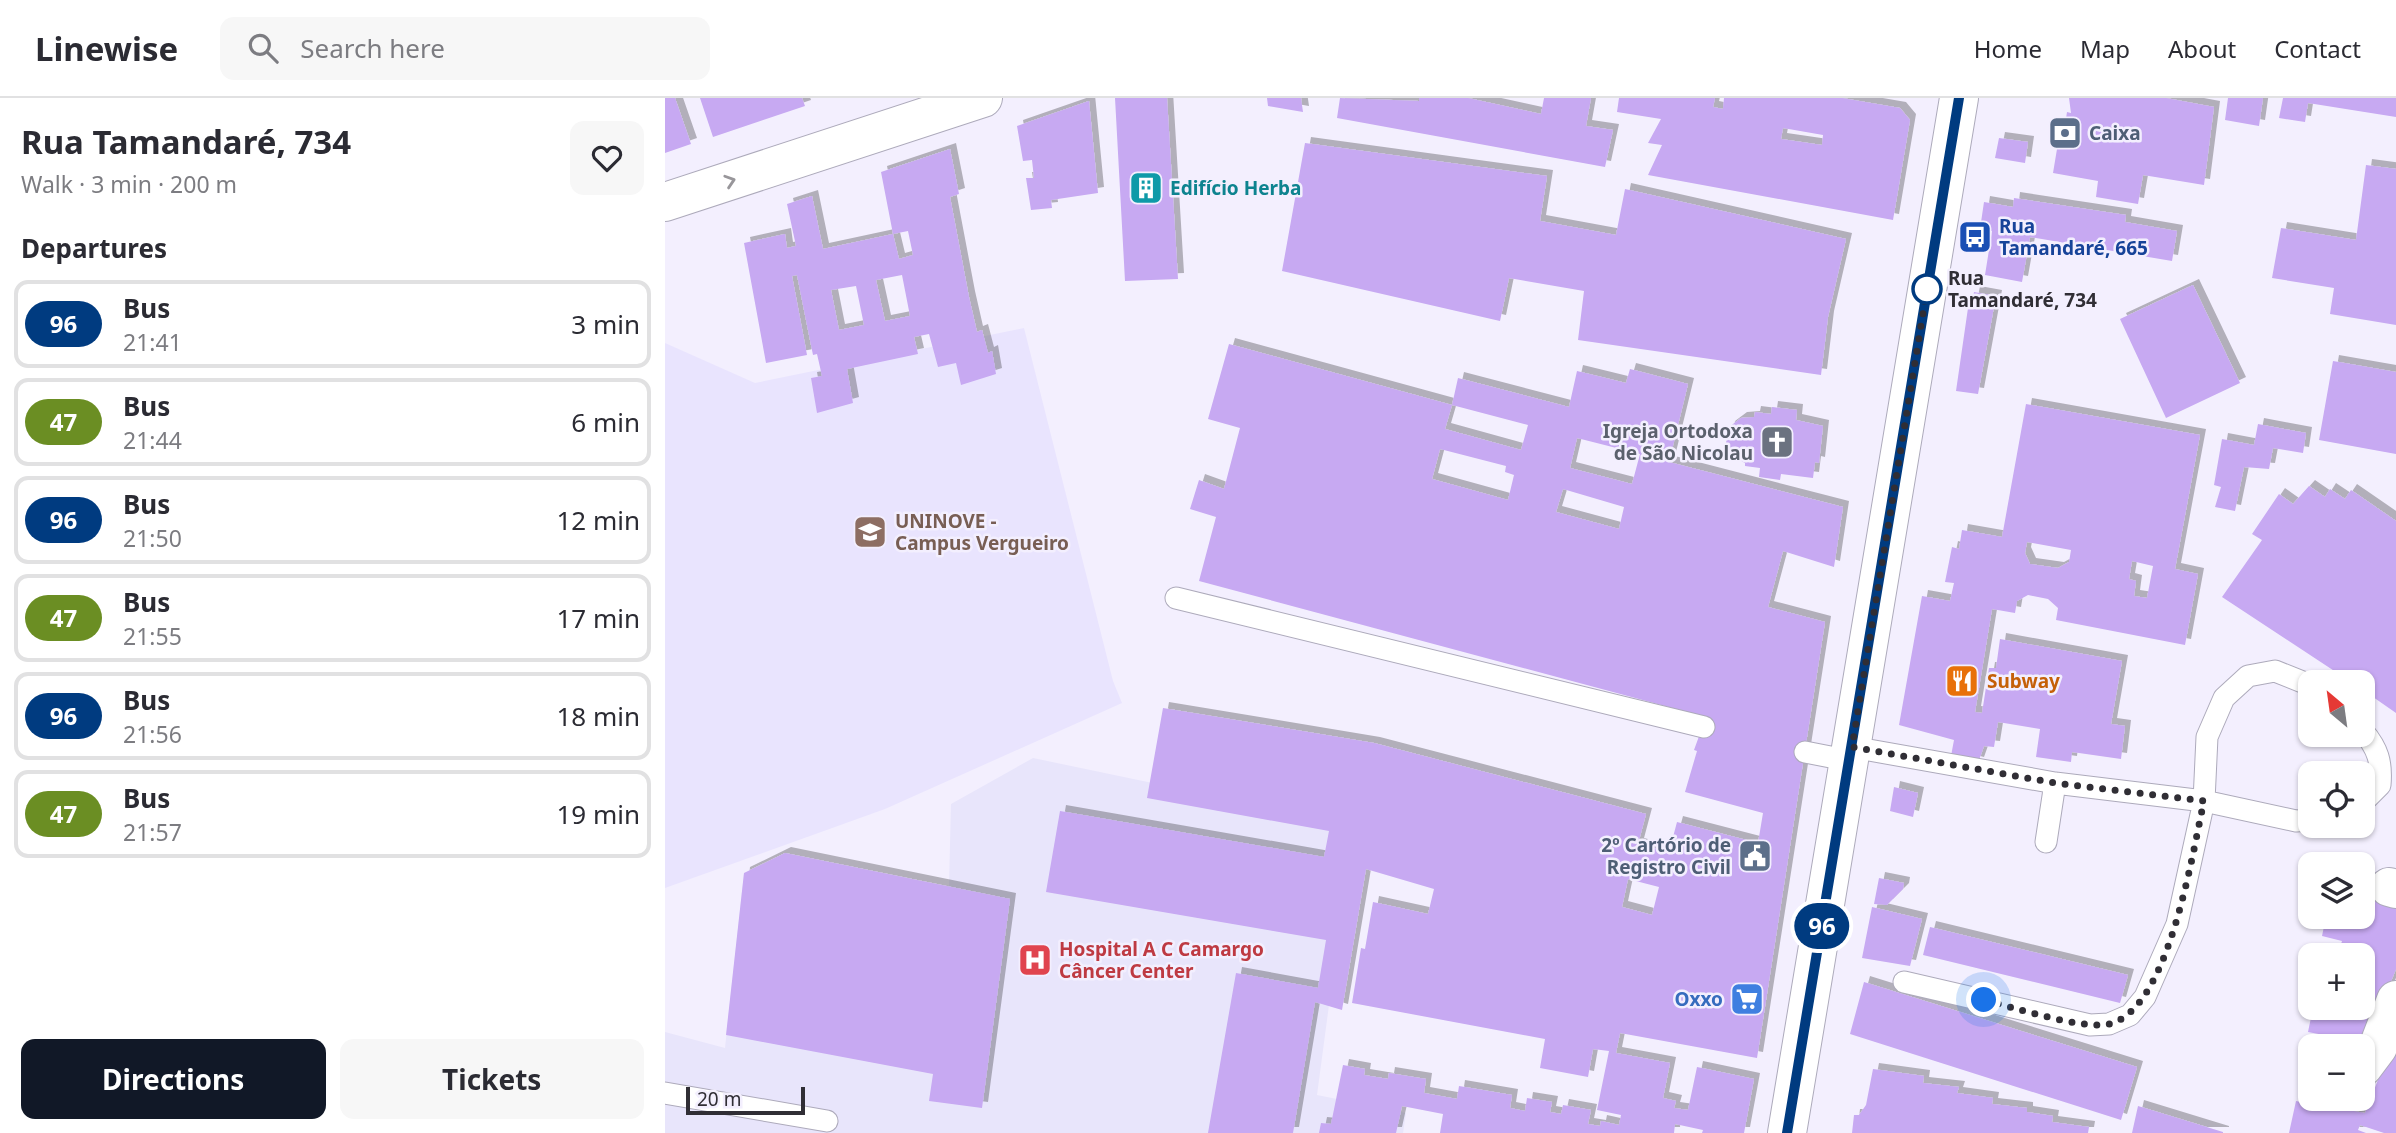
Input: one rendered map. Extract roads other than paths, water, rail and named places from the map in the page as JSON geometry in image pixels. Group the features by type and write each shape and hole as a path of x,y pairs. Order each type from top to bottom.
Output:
{"street":[{"path":"665,202 983,98"},
{"path":"1787,1133 1959,98"},
{"path":"2375,1051 2396,1000"}],"lane":[{"path":"1176,598 1704,727"},
{"path":"1904,982 2090,1025 2109,1024 2130,1015 2145,997 2177,924 2204,801 2207,737 2224,698 2248,676 2275,671 2298,680"},
{"path":"2375,746 2381,766 2380,785 2375,790"},
{"path":"1805,752 1851,754 2204,801 2298,821"},
{"path":"2046,842 2055,783"},
{"path":"665,1093 827,1121"}],"place":[{"name":"Caixa","path":"2065,133"},
{"name":"Edifício Herba","path":"1146,188"},
{"name":"Rua Tamandaré, 665","path":"1975,237"},
{"name":"Rua Tamandaré, 734","path":"1927,289"},
{"name":"Igreja Ortodoxa de São Nicolau","path":"1777,442"},
{"name":"UNINOVE - Campus Vergueiro","path":"870,532"},
{"name":"Subway","path":"1962,681"},
{"name":"2º Cartório de Registro Civil","path":"1755,856"},
{"name":"Hospital A C Camargo Câncer Center","path":"1035,960"},
{"name":"Oxxo","path":"1747,999"}]}
